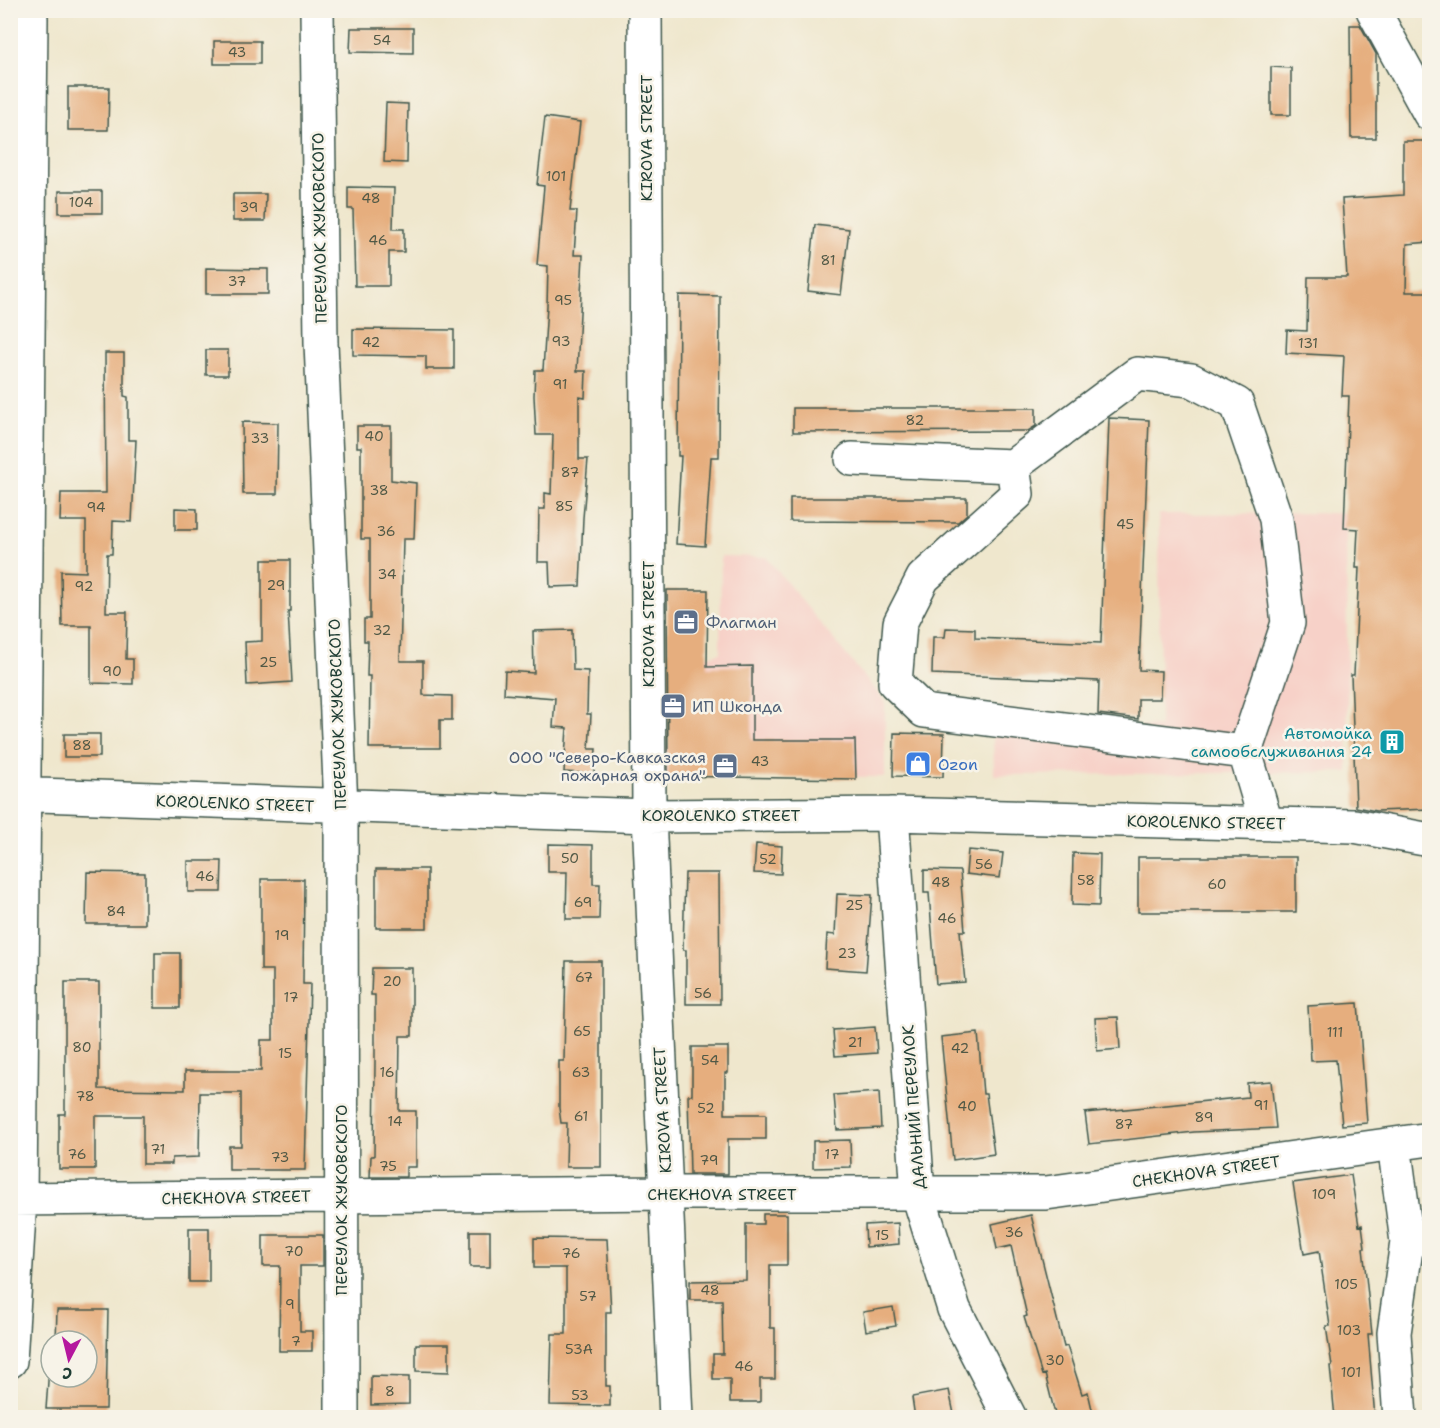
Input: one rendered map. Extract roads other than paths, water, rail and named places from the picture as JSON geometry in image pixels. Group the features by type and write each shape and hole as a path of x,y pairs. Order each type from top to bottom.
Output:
{"street":[{"name":"ПЕРЕУЛОК ЖУКОВСКОГО","path":"316,10 321,343 341,807 342,1418"},
{"name":"KIROVA STREET","path":"645,10 649,816 676,1418"},
{"path":"1373,10 1430,114"},
{"path":"10,1361 15,1199 21,17"},
{"path":"852,459 1013,466 1137,374 1191,380 1237,404 1276,519 1288,623 1245,752 1266,823"},
{"path":"1013,466 1017,494 923,578 900,623 895,683 924,711 1245,752"},
{"name":"KOROLENKO STREET","path":"18,794 649,816 892,814 1266,823 1354,826 1430,840"},
{"name":"ДАЛЬНИЙ ПЕРЕУЛОК","path":"892,814 918,1194 954,1309 1010,1418"},
{"name":"CHEKHOVA STREET","path":"15,1199 666,1193 1046,1194 1430,1139"},
{"path":"1394,1144 1407,1242 1394,1333 1400,1418"}],"place":[{"name":"Флагман","path":"686,622"},
{"name":"ИП Шконда","path":"673,706"},
{"name":"Автомойка самообслуживания 24","path":"1392,742"},
{"name":"Ozon","path":"918,764"},
{"name":"ООО \"Северо-Кавказская пожарная охрана\"","path":"725,766"}]}
